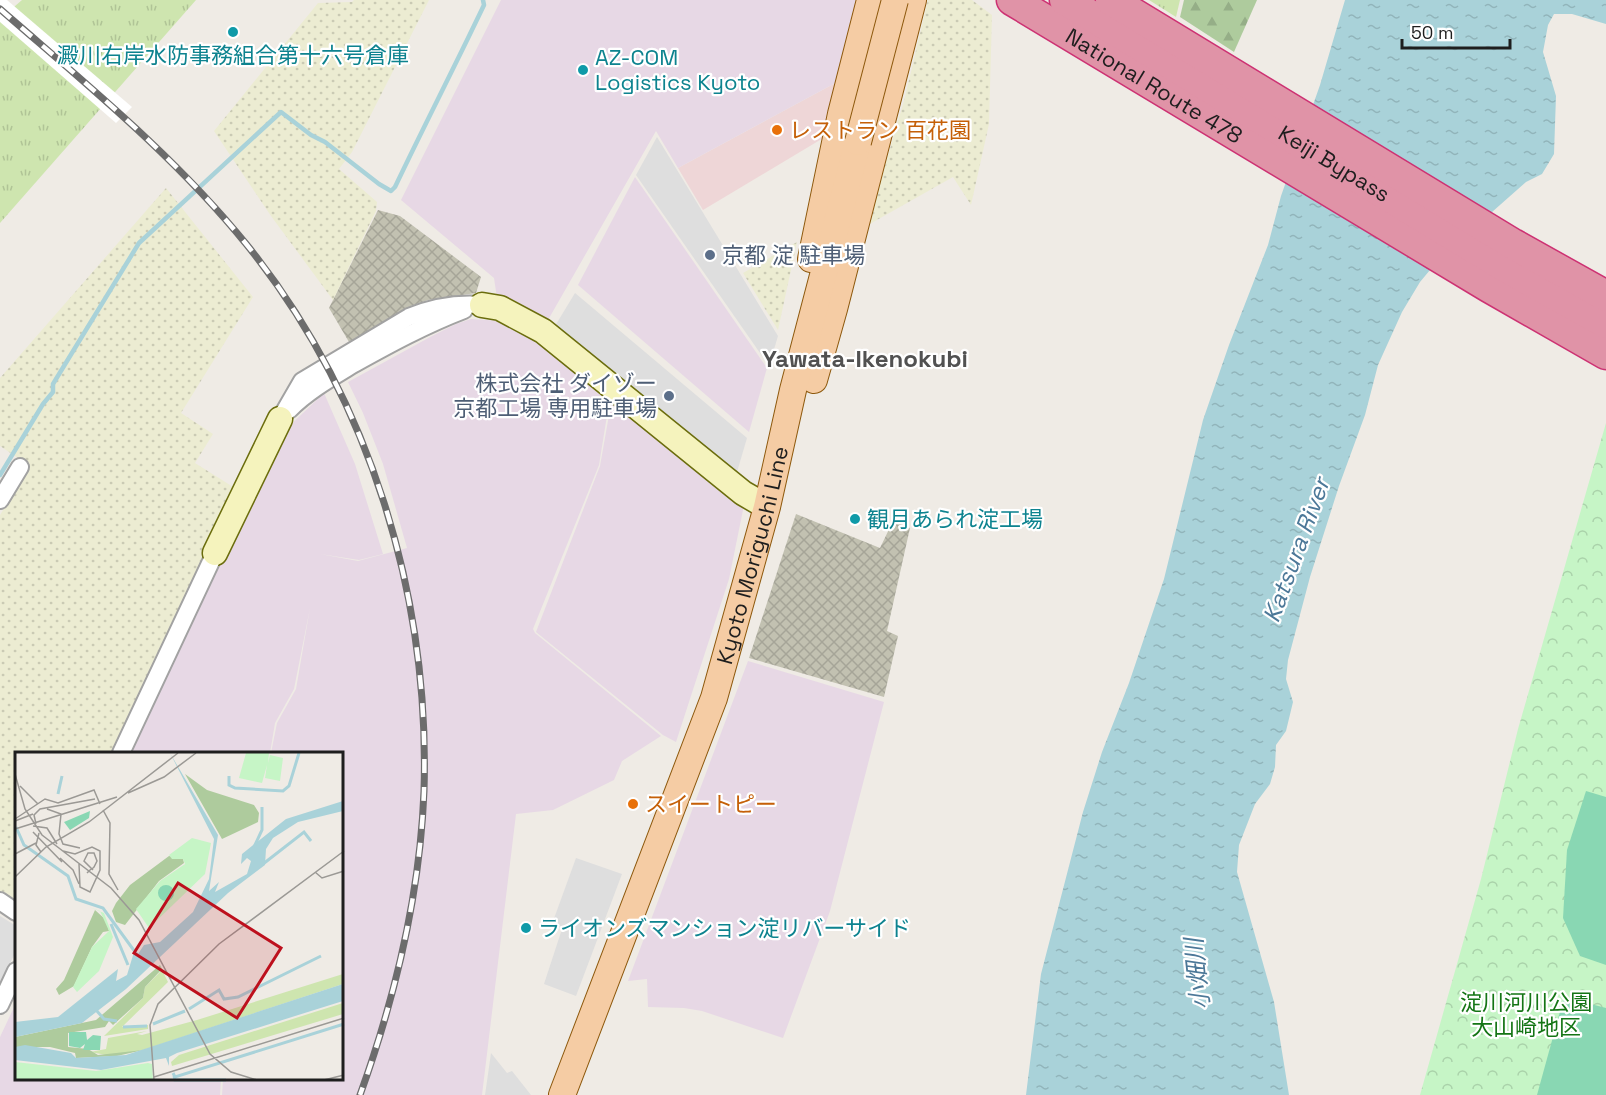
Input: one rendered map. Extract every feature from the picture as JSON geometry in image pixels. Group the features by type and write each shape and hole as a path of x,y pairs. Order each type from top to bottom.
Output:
{"highway":[{"name":"National Route 478","path":"1012,0 1449,263 1606,354"},
{"name":"Keiji Bypass","path":"1065,0 1502,265 1606,323"},
{"name":"Keiji Bypass","path":"1111,0 1514,244 1606,296"}],"main road":[{"path":"768,502 765,466 772,426 812,255 841,114 870,0"},
{"name":"Kyoto Moriguchi Line","path":"562,1095 714,698 768,502 793,390 895,0"},
{"path":"768,502 788,468 834,309 887,123 913,0"}],"street":[{"path":"841,114 887,123"},
{"path":"122,752 215,553 280,419 302,381 409,317 427,310 446,306 482,305 500,308 543,331 743,493 768,502"},
{"path":"0,500 20,467"},
{"path":"0,902 15,911"},
{"path":"0,1005 15,972"}],"shaded area":[{"path":"501,0 860,0 839,81 678,168 656,131 544,327 497,298 494,278 401,200"},
{"path":"839,81 825,137 703,210 678,168"},
{"name":"京都 淀 駐車場","path":"657,137 778,336 769,366 636,175"},
{"path":"635,177 767,368 749,432 578,285"},
{"path":"378,210 400,216 481,277 476,293 428,300 411,306 349,342 329,308"},
{"name":"株式会社 ダイゾー 京都工場 専用駐車場","path":"575,293 747,438 737,472 552,331"},
{"path":"471,319 502,321 520,327 610,397 599,465 533,629 661,736 622,761 614,780 553,810 516,814 482,1095 222,1095 223,1080 344,1080 344,752 271,752 277,723 296,689 310,608 294,689 275,723 270,752 128,752 282,433 324,393 355,464 383,554 359,560 320,554 358,561 407,548 383,464 348,382 456,324"},
{"path":"612,398 744,505 729,579 676,742 663,735 536,632 600,466"},
{"path":"796,514 880,548 893,521 910,528 887,631 898,636 884,697 749,658"},
{"path":"748,661 884,702 830,911 783,1038 702,1011 648,1007 647,979 628,981"},
{"path":"576,858 622,874 576,996 544,984 562,929 552,924"},
{"path":"0,916 15,925 15,953 0,984"},
{"path":"15,1005 15,1080 221,1080 220,1095 0,1095 0,1037"},
{"path":"491,1053 507,1073 512,1071 531,1095 485,1095"}],"green space":[{"path":"22,0 196,0 0,223 0,19"},
{"path":"354,0 429,0 352,152 339,169 377,202 376,211 333,300 271,216 214,131 318,3 352,2"},
{"path":"928,0 972,0 992,15 989,124 971,205 953,177 868,225 905,97"},
{"path":"1149,0 1180,0 1176,17"},
{"path":"1184,0 1257,0 1234,52 1180,17"},
{"path":"166,188 253,297 181,413 213,434 195,463 238,490 114,752 15,752 15,902 0,893 0,515 30,466 0,446 0,378"},
{"path":"797,242 778,330 743,273"},
{"name":"淀川河川公園 大山崎地区","path":"1606,423 1606,1095 1420,1095 1481,879 1518,729"},
{"path":"1586,791 1606,797 1606,965 1580,956 1563,918 1567,850"},
{"path":"1564,997 1606,1008 1606,1095 1537,1095"}],"water":[{"path":"1345,0 1606,0 1606,24 1572,14 1554,14 1548,25 1543,52 1556,96 1554,154 1542,174 1526,182 1440,258 1420,282 1402,312 1378,365 1365,415 1310,577 1288,660 1286,679 1293,702 1286,731 1276,745 1275,767 1270,784 1255,804 1239,845 1237,872 1274,1002 1289,1095 1026,1095 1041,974 1083,812 1164,579 1203,420 1268,245 1281,196 1320,85"}],"pier":[{"path":"0,0 7,0 132,107 116,123 0,22"}],"waterway":[{"path":"0,475 43,404 53,392 53,384 139,243 281,112 391,191 473,28 484,5 483,0"}],"railway":[{"path":"0,9 160,151 219,212 247,245 290,304 327,367 359,434 384,502 403,573 416,645 423,718 424,791 422,830 404,945 384,1021 360,1095"}],"place":[{"name":"澱川右岸水防事務組合第十六号倉庫","path":"233,32"},
{"name":"AZ-COM Logistics Kyoto","path":"583,70"},
{"name":"レストラン 百花園","path":"777,130"},
{"name":"京都 淀 駐車場","path":"710,255"},
{"name":"株式会社 ダイゾー 京都工場 専用駐車場","path":"669,396"},
{"name":"観月あられ淀工場","path":"855,519"},
{"name":"スイートピー","path":"633,804"},
{"name":"ライオンズマンション淀リバーサイド","path":"526,928"}],"district":[{"name":"Yawata-Ikenokubi","path":"865,358"}],"water label":[{"name":"Katsura River","path":"1296,550"},
{"name":"小畑川","path":"1197,974"}]}
